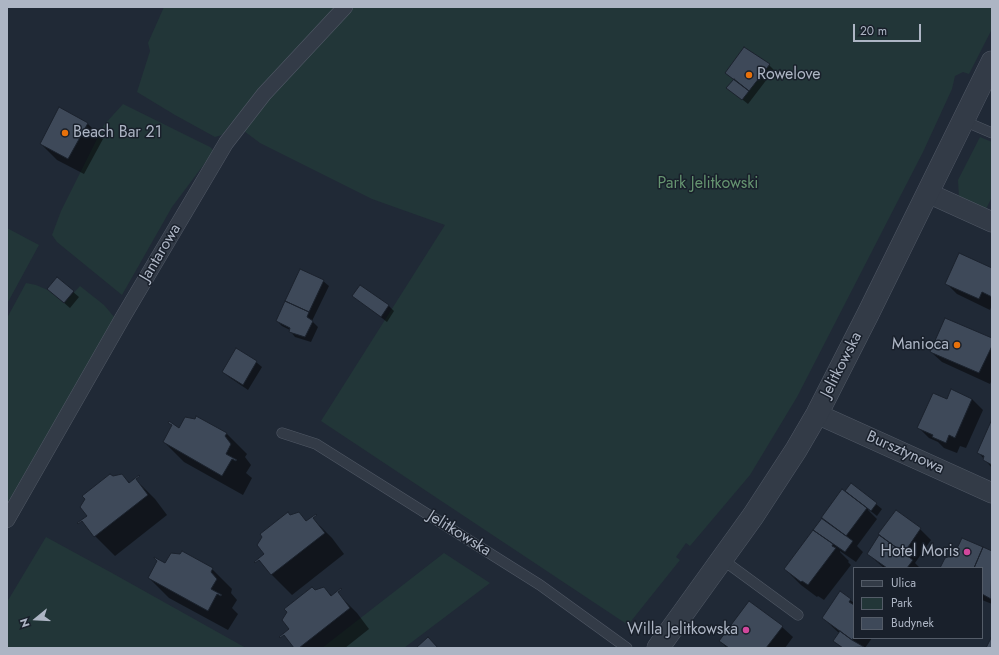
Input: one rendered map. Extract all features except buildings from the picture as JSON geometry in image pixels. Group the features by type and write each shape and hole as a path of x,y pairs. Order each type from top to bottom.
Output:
{"street":[{"name":"Jantarowa","path":"7,520 123,316 226,143 264,94 345,7"},
{"name":"Jelitkowska","path":"658,648 754,516 817,414 928,194 992,62"},
{"path":"928,194 992,222"},
{"name":"Bursztynowa","path":"817,414 992,493"}],"lane":[{"path":"964,120 992,133"},
{"name":"Jelitkowska","path":"282,433 316,444 540,585 627,648"},
{"path":"723,560 798,615"}],"green space":[{"name":"Park Jelitkowski","path":"164,7 992,7 992,29 969,74 963,72 955,76 952,89 923,152 797,397 750,475 690,546 686,543 676,557 680,560 628,625 321,421 445,225 372,199 260,143 232,122 222,135 215,137 137,92 150,51 148,43"},
{"path":"123,104 210,147 214,151 172,207 122,295 57,242 52,235 61,211 104,125"},
{"path":"980,137 992,142 992,197 986,209 959,197 958,180"},
{"path":"7,228 39,245 8,302 7,302"},
{"path":"26,283 36,285 50,291 64,303 80,286 104,305 115,318 7,504 7,318"},
{"path":"46,537 246,648 7,648 7,602"},
{"path":"444,553 490,583 404,648 322,648"}],"place":[{"name":"Rowelove","path":"749,75"},
{"name":"Beach Bar 21","path":"65,133"},
{"name":"Manioca","path":"957,345"},
{"name":"Hotel Moris","path":"967,552"},
{"name":"Willa Jelitkowska","path":"746,630"}]}
